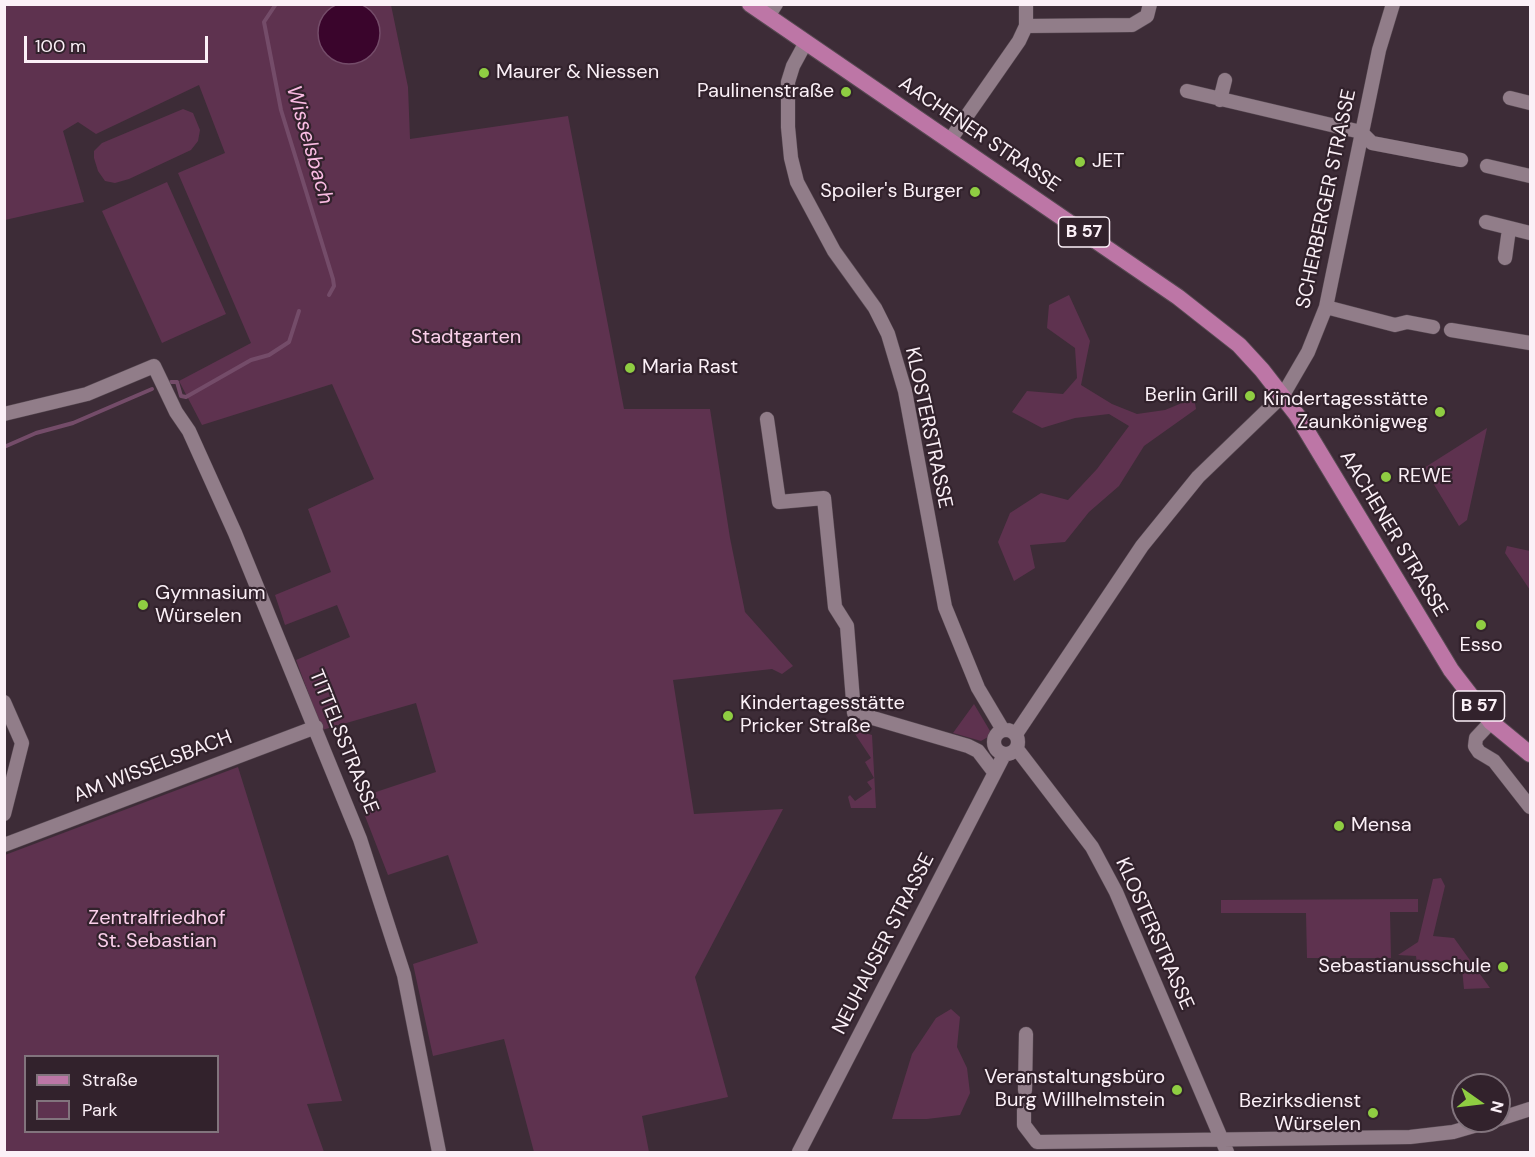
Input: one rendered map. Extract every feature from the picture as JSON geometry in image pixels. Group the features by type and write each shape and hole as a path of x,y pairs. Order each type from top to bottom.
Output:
{"main road":[{"name":"AACHENER STRASSE","path":"750,4 772,10 806,42 1216,326 1239,345 1283,395 1438,649 1491,722 1530,754"}],"street":[{"path":"950,140 1019,41 1026,26 1026,4"},
{"path":"1026,26 1139,24 1147,16 1150,4"},
{"name":"SCHERBERGER STRASSE","path":"1283,395 1308,352 1326,307 1379,50 1393,4"},
{"name":"KLOSTERSTRASSE","path":"806,42 793,66 788,82 789,137 797,182 834,251 875,308 888,334 905,390 945,607 978,688 1009,732"},
{"path":"1220,100 1225,80"},
{"path":"1188,91 1361,132 1372,143 1461,160"},
{"path":"1510,98 1530,103"},
{"path":"1486,166 1530,176"},
{"path":"1486,222 1530,233"},
{"path":"1505,258 1509,229"},
{"path":"1326,307 1395,326 1407,322 1433,327"},
{"path":"1451,330 1530,343"},
{"name":"TITTELSSTRASSE","path":"4,414 87,394 154,366 217,492 316,727 378,890 404,975 439,1152"},
{"path":"767,419 779,502 824,498 835,607 847,626 860,715 978,750 1005,750 1009,732 1142,546 1198,477 1283,395"},
{"path":"4,702 22,743 4,814"},
{"path":"1491,722 1476,738 1475,746 1479,752 1494,761 1530,807"},
{"name":"AM WISSELSBACH","path":"4,845 316,727"},
{"name":"NEUHAUSER STRASSE","path":"799,1152 1005,750 995,736 1009,732"},
{"path":"978,750 994,772"},
{"name":"KLOSTERSTRASSE","path":"1005,750 1092,847 1116,892 1226,1147"},
{"path":"1025,1090 1026,1034"},
{"path":"1511,1115 1530,1109"},
{"path":"1024,1110 1024,1125 1037,1142 1226,1147 1266,1138 1410,1137 1451,1132"}],"green space":[{"name":"Stadtgarten","path":"4,5 391,5 408,87 410,139 568,116 624,409 710,409 730,538 745,612 793,666 782,674 772,669 673,680 694,814 783,809 695,977 728,1097 642,1116 649,1152 534,1152 504,1039 433,1056 413,964 478,943 448,855 388,875 358,798 436,772 416,703 322,730 296,660 350,637 337,605 285,625 275,595 331,572 308,509 374,479 332,384 202,425 179,381 251,343 178,173 225,153 199,85 96,134 78,122 63,131 84,202 5,220"},
{"path":"183,109 193,113 200,130 198,141 191,150 129,179 115,183 105,181 98,171 94,158 94,151 102,143"},
{"path":"167,182 226,314 162,343 102,211"},
{"path":"1069,295 1090,341 1081,385 1112,404 1137,414 1165,410 1194,398 1196,409 1144,446 1119,486 1089,512 1065,542 1030,545 1035,568 1014,581 998,542 1010,513 1041,493 1068,500 1097,469 1129,426 1109,414 1075,418 1042,428 1012,412 1027,391 1063,394 1077,378 1075,348 1047,328 1049,305"},
{"path":"1487,428 1467,520 1459,526 1424,468"},
{"path":"1507,546 1530,551 1530,590 1505,553"},
{"path":"974,704 990,731 988,737 981,741 953,733"},
{"path":"853,726 872,735 876,808 851,808 848,797 850,795 855,801 872,789 867,782 874,778 865,762 871,758 851,728"},
{"name":"Zentralfriedhof St. Sebastian","path":"238,767 342,1101 307,1104 324,1152 5,1152 5,855"},
{"path":"1441,878 1445,886 1433,936 1454,938 1490,988 1464,989 1461,959 1417,964 1416,956 1398,955 1418,942 1433,879"},
{"path":"1418,899 1418,912 1390,912 1391,958 1307,958 1306,913 1221,913 1221,900"},
{"path":"951,1009 960,1017 957,1047 967,1068 970,1093 960,1115 927,1119 892,1119 912,1054 936,1018"}],"shaded area":[{"path":"343,2 355,2 371,11 378,21 380,33 378,45 371,55 355,64 343,64 332,59 323,50 318,39 318,27 323,16 332,7"}],"waterway":[{"name":"Wisselsbach","path":"276,4 264,22 281,110 333,279 334,286 329,295"},
{"name":"Wisselsbach","path":"171,382 177,382 181,396 186,397 251,360 269,355 289,342 299,311"},
{"name":"Wisselsbach","path":"4,447 36,433 73,423 152,389"}],"place":[{"name":"Maurer & Niessen","path":"484,73"},
{"name":"Paulinenstraße","path":"846,92"},
{"name":"JET","path":"1080,162"},
{"name":"Spoiler's Burger","path":"975,192"},
{"name":"Maria Rast","path":"630,368"},
{"name":"Berlin Grill","path":"1250,396"},
{"name":"Kindertagesstätte Zaunkönigweg","path":"1440,412"},
{"name":"REWE","path":"1386,477"},
{"name":"Gymnasium Würselen","path":"143,605"},
{"name":"Esso","path":"1481,625"},
{"name":"Kindertagesstätte Pricker Straße","path":"728,716"},
{"name":"Mensa","path":"1339,826"},
{"name":"Sebastianusschule","path":"1503,967"},
{"name":"Veranstaltungsbüro Burg Willhelmstein","path":"1177,1090"},
{"name":"Bezirksdienst Würselen","path":"1373,1113"}]}
